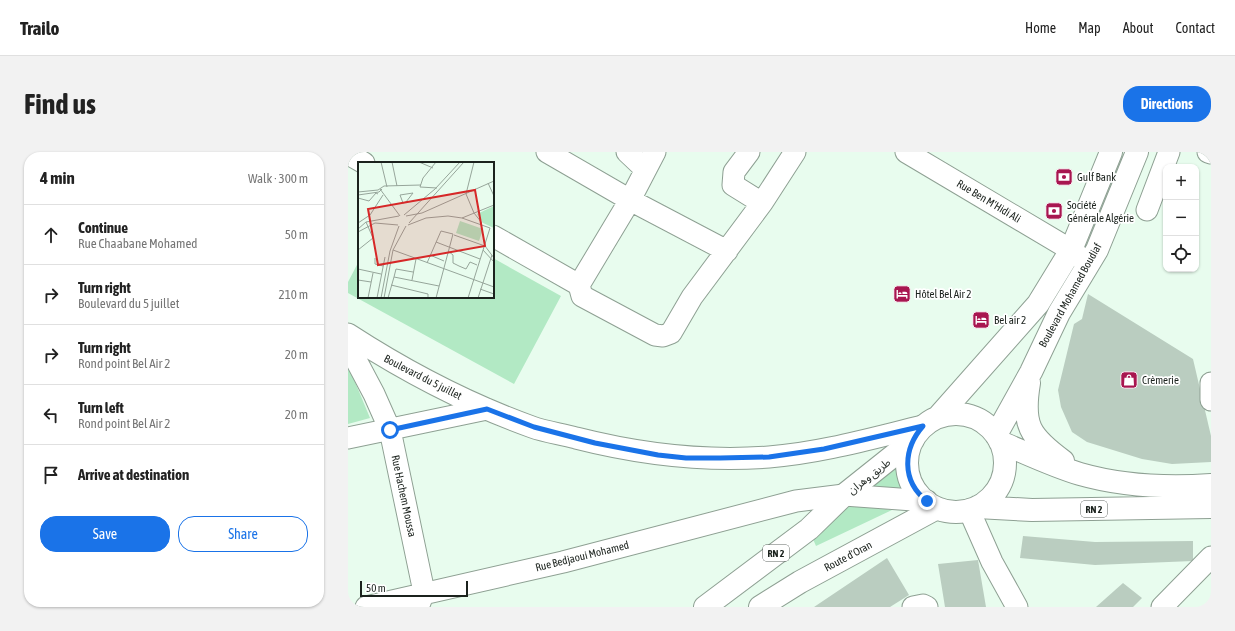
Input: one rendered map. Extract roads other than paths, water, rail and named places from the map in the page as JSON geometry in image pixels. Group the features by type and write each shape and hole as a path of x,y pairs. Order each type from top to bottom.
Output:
{"main road":[{"name":"Boulevard Mohamed Boudiaf","path":"925,428 1038,304 1071,250 1110,152"},
{"name":"Boulevard Mohamed Boudiaf","path":"998,438 1059,313 1089,264 1136,152"},
{"path":"1031,372 1026,409 1027,420 1031,430 1036,439 1050,452 1080,474"},
{"path":"951,414 970,417 987,425 998,438 1004,454 1005,467 1002,479 988,500 973,508 957,511 932,504 920,496 912,483 908,469 908,454 925,428 951,414"},
{"name":"طريق وهران","path":"844,496 925,428"},
{"path":"998,438 1080,474 1117,482 1179,488 1211,485"},
{"name":"RN 2","path":"704,607 809,529 844,496"},
{"name":"Route d'Oran","path":"760,607 932,504"},
{"name":"RN 2","path":"973,508 1032,510 1211,507"}],"street":[{"path":"547,152 630,200 727,251"},
{"path":"579,285 630,200 650,160 628,152"},
{"path":"749,152 734,172 733,185 762,203"},
{"name":"Rue Ben M'Hidi Ali","path":"906,152 1071,250 1089,264"},
{"path":"1147,210 1169,152"},
{"path":"494,237 579,285 582,296 656,335 663,336 671,332 692,297 762,203 789,154"},
{"name":"Boulevard du 5 juillet","path":"348,334 385,358 487,409 534,427 595,443 658,455 686,458 769,457 824,449 925,428"},
{"name":"Rue Hachem Moussa","path":"348,345 374,394 390,430 421,600"},
{"path":"1211,383 1211,400"},
{"path":"348,438 487,409"},
{"name":"Rue Bedjaoui Mohamed","path":"366,607 421,600 796,501 844,496 932,504"},
{"path":"973,508 992,562 1017,607"},
{"path":"1162,607 1211,557"},
{"path":"913,607 923,605 927,607"}],"place":[{"name":"Gulf Bank","path":"1064,177"},
{"name":"Société Générale Algérie","path":"1054,211"},
{"name":"Hôtel Bel Air 2","path":"902,294"},
{"name":"Bel air 2","path":"981,320"},
{"name":"Crèmerie","path":"1129,380"}]}
